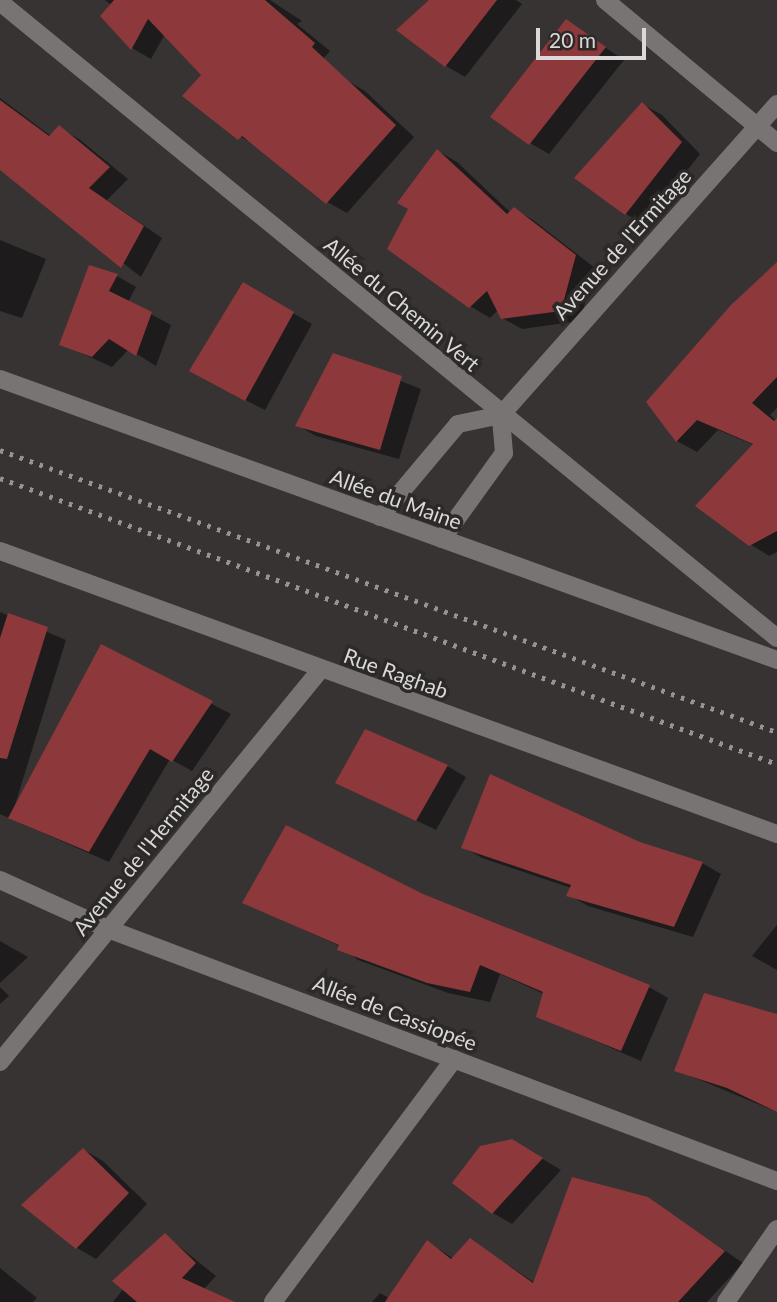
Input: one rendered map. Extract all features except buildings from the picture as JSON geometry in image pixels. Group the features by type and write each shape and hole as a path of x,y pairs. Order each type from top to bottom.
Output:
{"street":[{"path":"605,0 777,143"},
{"name":"Allée du Chemin Vert","path":"0,2 501,415 777,638"},
{"name":"Avenue de l'Ermitage","path":"501,415 777,104"},
{"name":"Allée du Maine","path":"0,379 777,660"},
{"path":"380,517 458,424 501,415 504,453 442,539"},
{"name":"Rue Raghab","path":"0,551 777,834"},
{"name":"Avenue de l'Hermitage","path":"0,1062 321,670"},
{"name":"Allée de Cassiopée","path":"0,880 108,929 777,1181"},
{"path":"273,1302 454,1059"},
{"path":"726,1302 777,1229"}],"railway":[{"path":"0,450 777,732"},
{"path":"0,478 777,764"}]}
